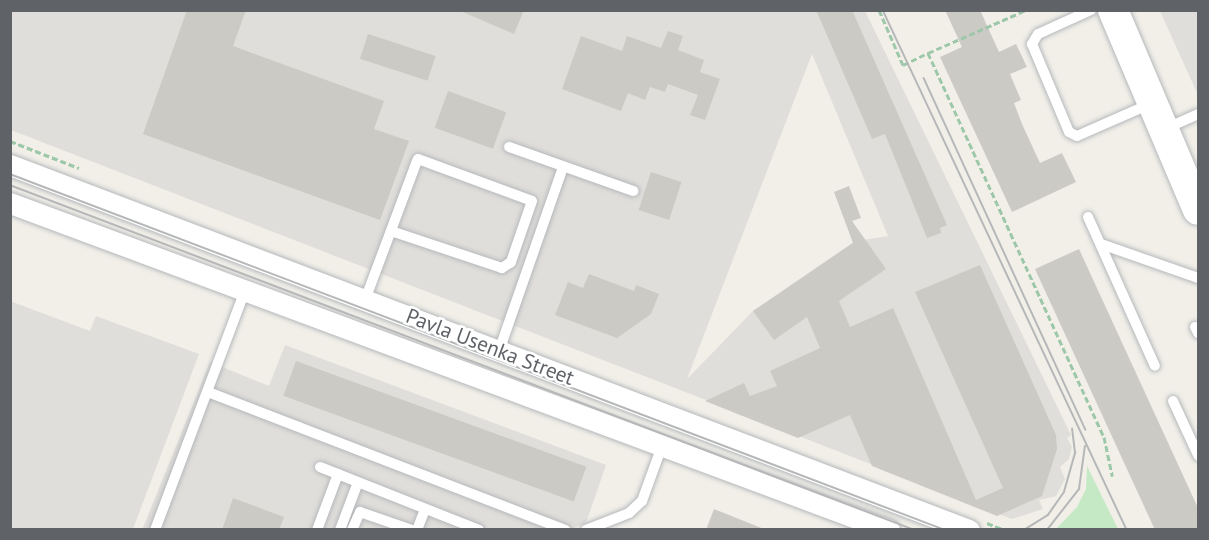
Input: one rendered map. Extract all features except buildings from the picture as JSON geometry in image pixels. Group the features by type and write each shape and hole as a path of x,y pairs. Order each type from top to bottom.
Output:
{"street":[{"path":"1113,10 1198,210"},
{"name":"Pavla Usenka Street","path":"10,165 969,530"},
{"name":"Pavla Usenka Street","path":"10,203 889,529"}],"lane":[{"path":"1091,10 1038,34 1032,44 1069,132 1077,136 1158,116 1198,114"},
{"path":"509,147 633,191"},
{"path":"365,300 391,231 420,158 532,201 511,262 502,268 391,231"},
{"path":"499,351 563,166"},
{"path":"1088,217 1155,366"},
{"path":"1101,244 1198,278"},
{"path":"155,530 245,291"},
{"path":"208,392 565,530"},
{"path":"1173,401 1198,455"},
{"path":"586,530 629,513 642,501 662,446"},
{"path":"320,468 479,530"},
{"path":"317,530 338,474"},
{"path":"340,530 358,482"},
{"path":"352,530 360,512 415,530 425,508"}],"path":[{"path":"879,10 903,65 1026,10"},
{"path":"928,53 1104,437 1112,476"}],"shaded area":[{"path":"10,11 865,11 1071,435 1067,438 1072,447 1069,459 1060,467 1065,479 1056,496 1039,500 1043,509 1012,519 11,130","holes":["812,54 888,236 855,241 753,311 687,379"]},
{"path":"1160,11 1198,11 1198,95"},
{"path":"10,301 90,331 96,316 199,354 133,529 11,529"},
{"path":"285,345 606,465 586,523 572,529 142,530 210,362 269,386"}],"green space":[{"path":"1087,466 1118,529 1056,529 1077,507 1086,489"}],"tram line":[{"path":"883,10 1127,530"},
{"path":"924,78 1086,430"},
{"path":"10,174 945,530"},
{"path":"10,185 915,530"},
{"path":"1024,530 1048,515 1064,492 1075,453 1072,429"},
{"path":"1047,530 1079,489 1085,446"}]}
